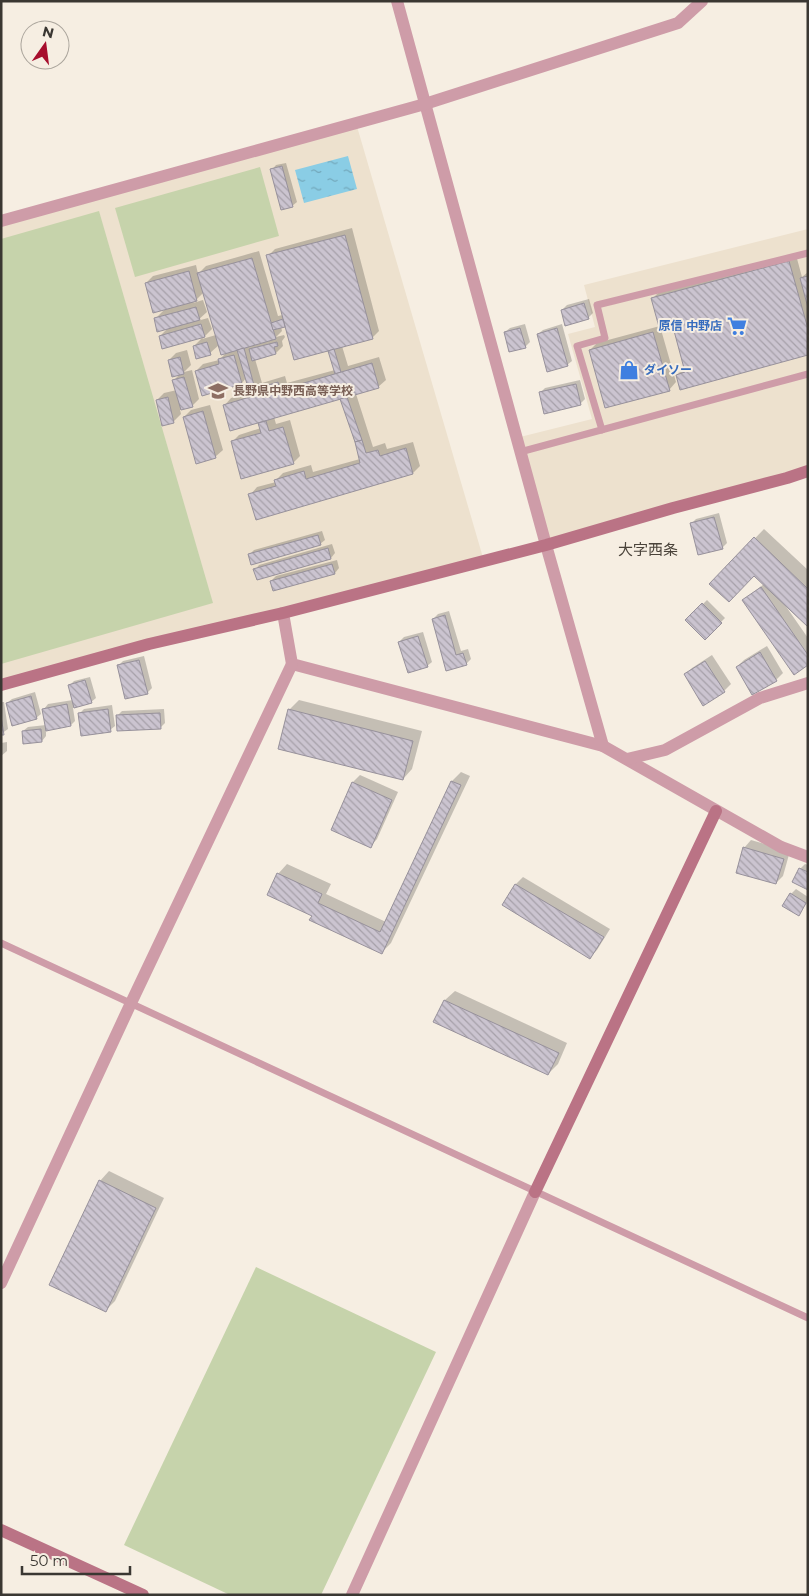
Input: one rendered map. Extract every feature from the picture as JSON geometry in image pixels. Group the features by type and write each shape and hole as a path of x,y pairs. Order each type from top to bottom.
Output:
{"street":[{"path":"397,1 520,452 603,746"},
{"path":"1,221 425,104 678,23 702,1"},
{"path":"1,685 149,644 283,613 546,545 808,471"},
{"path":"1,1283 292,664 283,613"},
{"path":"292,664 603,746 781,847 808,857"},
{"path":"627,759 665,750 760,698 808,683"},
{"path":"352,1595 535,1192 716,811"},
{"path":"1,1530 143,1595"}],"lane":[{"path":"602,430 577,346 605,338 597,306 808,253"},
{"path":"520,452 808,374"},
{"path":"1,943 808,1318"}],"shaded area":[{"name":"長野県中野西高等学校","path":"356,123 484,561 1,685 1,221"},
{"path":"808,229 808,471 546,545 516,438 592,419 568,334 595,327 584,285"}],"green space":[{"path":"260,167 279,236 135,277 115,208"},
{"path":"99,211 213,603 1,664 1,239"},
{"path":"256,1267 436,1352 321,1595 230,1595 124,1545"}],"water":[{"path":"348,156 357,189 304,203 295,170"}],"building":[{"path":"282,166 293,207 281,210 270,169"},
{"path":"345,235 373,339 294,360 266,255"},
{"path":"252,258 276,339 221,355 197,273"},
{"name":"原信 中野店","path":"789,261 808,329 808,355 680,390 676,375 685,372 673,327 667,328 667,325 659,327 651,298"},
{"path":"189,271 197,301 153,313 145,283"},
{"path":"808,276 808,308 800,278"},
{"path":"584,303 589,319 565,326 561,310"},
{"path":"196,307 200,320 157,332 154,318"},
{"path":"283,319 285,327 273,330 271,323"},
{"path":"201,324 205,337 162,349 159,336"},
{"path":"520,328 526,348 509,352 504,332"},
{"path":"557,328 568,366 547,372 537,334"},
{"name":"ダイソー","path":"653,332 670,391 605,408 589,350"},
{"path":"207,342 211,355 196,359 193,346"},
{"path":"277,342 278,346 274,347 276,354 252,361 249,349"},
{"path":"244,348 255,389 249,391 237,350"},
{"path":"334,349 341,372 335,374 328,351"},
{"path":"234,355 242,384 202,396 195,371 219,364 218,359"},
{"path":"180,357 184,374 172,377 168,360"},
{"path":"372,363 379,388 230,431 223,405 250,397 249,391 278,382 280,390"},
{"path":"184,377 193,407 181,410 172,380"},
{"path":"576,384 581,405 544,414 539,392"},
{"path":"168,397 174,423 162,426 156,400"},
{"path":"347,397 362,440 355,442 340,399"},
{"path":"203,411 216,458 196,464 183,417"},
{"path":"266,421 269,431 283,427 294,464 241,479 231,441 261,433 258,423"},
{"path":"362,440 366,453 378,450 380,456 406,448 413,474 256,520 248,494 276,486 274,480 304,471 306,479 360,463 355,442"},
{"path":"714,517 723,549 698,555 690,523"},
{"path":"318,535 321,545 251,565 248,554"},
{"path":"754,537 808,589 808,627 754,576 729,602 709,584"},
{"path":"328,548 331,559 257,580 253,569"},
{"path":"332,564 335,574 273,591 270,581"},
{"path":"761,587 808,655 808,665 794,675 742,600"},
{"path":"702,603 722,623 705,640 685,620"},
{"path":"445,615 456,655 463,653 467,665 446,671 432,619"},
{"path":"418,636 428,667 408,673 398,642"},
{"path":"760,652 777,681 752,695 736,667"},
{"path":"139,660 148,694 125,699 117,665"},
{"path":"705,661 725,692 703,706 684,674"},
{"path":"85,680 92,703 74,708 68,685"},
{"path":"31,696 37,719 12,726 6,703"},
{"path":"67,704 71,726 46,731 42,709"},
{"path":"108,709 111,732 81,736 78,713"},
{"path":"288,709 413,741 403,780 278,749"},
{"path":"160,713 161,729 117,731 116,715"},
{"path":"1,716 4,735 1,735"},
{"path":"41,729 42,742 23,744 22,731"},
{"path":"451,781 461,785 382,954 309,920 312,916 267,895 277,873 322,894 318,903 380,932"},
{"path":"352,782 392,800 371,848 331,830"},
{"path":"743,847 784,859 776,884 736,873"},
{"path":"799,868 808,872 808,890 792,882"},
{"path":"515,884 604,937 590,959 502,905"},
{"path":"790,893 806,903 799,916 782,906"},
{"path":"444,1000 559,1053 548,1075 433,1022"},
{"path":"99,1180 156,1208 106,1312 49,1285"}],"place":[{"name":"原信 中野店","path":"737,326"},
{"name":"ダイソー","path":"629,370"},
{"name":"長野県中野西高等学校","path":"218,391"}],"district":[{"name":"大字西条","path":"648,550"}]}
